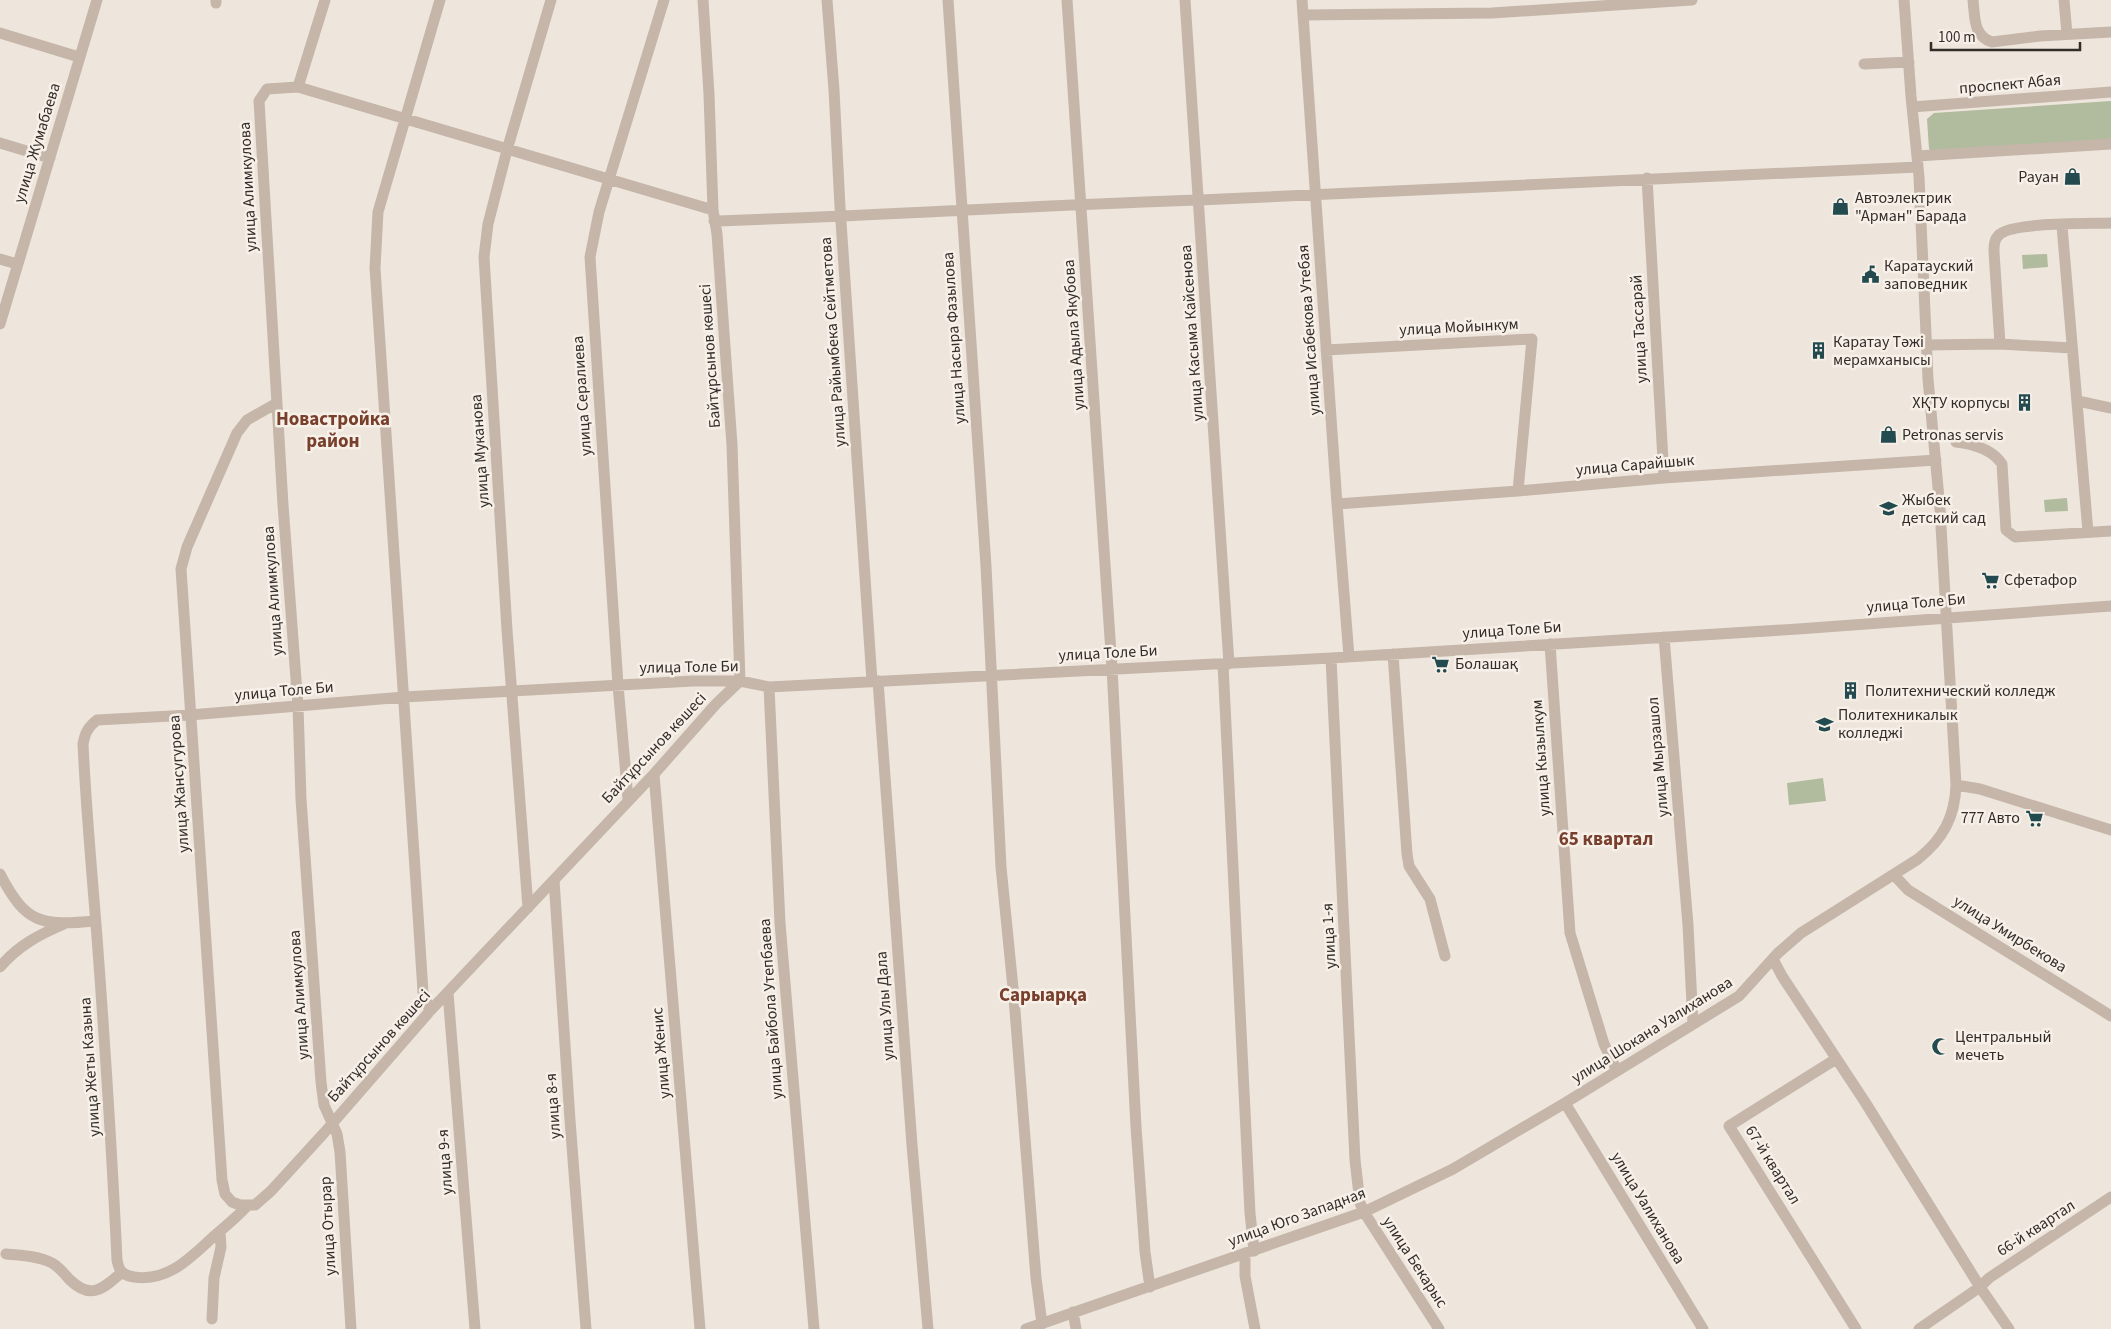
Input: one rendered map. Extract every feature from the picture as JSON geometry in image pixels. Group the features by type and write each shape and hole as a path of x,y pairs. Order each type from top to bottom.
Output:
{"street":[{"name":"улица Жумабаева","path":"0,324 97,0"},
{"path":"325,0 298,87 610,180 713,216 841,217 1647,178 1917,162 2111,144"},
{"path":"430,1011 424,992 375,260 378,212 440,0"},
{"name":"улица Муканова","path":"528,908 511,690 484,257 488,224 507,150 551,0"},
{"name":"улица Сералиева","path":"628,799 618,686 590,257 600,212 664,0"},
{"name":"Байтұрсынов көшесі","path":"247,1206 255,1205 271,1191 430,1011 628,799 654,774 716,704 740,681 732,445 717,234 713,216 710,94 703,0"},
{"name":"улица Райымбека Сейтметова","path":"827,0 875,681"},
{"name":"улица Насыра Фазылова","path":"948,0 992,675 1001,867 1014,998 1036,1278 1042,1324"},
{"name":"улица Адыла Якубова","path":"1067,0 1112,668 1136,1127 1145,1252 1150,1286"},
{"name":"улица Касыма Кайсенова","path":"1185,0 1200,200 1226,664 1251,1221 1250,1253 1245,1276 1255,1329"},
{"name":"улица Исабекова Утебая","path":"1302,0 1349,657"},
{"path":"1304,15 1492,13 1692,0"},
{"name":"улица Шокана Уалиханова","path":"1565,1103 1739,996 1785,946 1801,933 1894,875 1929,850 1940,837 1953,814 1956,785 1946,618 1936,460 1926,345 1917,162 1904,0"},
{"path":"1973,0 1976,26 1979,34 1985,40 1992,42 2066,34 2111,32"},
{"path":"2064,0 2066,34"},
{"path":"0,33 79,57"},
{"path":"1864,64 1909,62"},
{"name":"улица Алимкулова","path":"298,87 267,90 259,101 322,1090 324,1105 333,1123"},
{"name":"проспект Абая","path":"1912,107 2111,92"},
{"path":"0,144 50,158"},
{"name":"улица Тассарай","path":"1647,178 1664,478"},
{"path":"2000,344 1994,252 1995,240 2000,234 2020,226 2111,223"},
{"path":"2062,226 2088,532"},
{"path":"0,259 17,264"},
{"name":"улица Мойынкум","path":"1326,350 1532,339 1518,491"},
{"path":"1926,345 2000,344 2072,348"},
{"path":"2078,401 2111,408"},
{"name":"улица Жансугурова","path":"247,1206 232,1202 225,1194 220,1150 181,569 183,558 237,432 247,420 277,402"},
{"path":"1956,442 1981,448 2002,464 2006,530 2015,537 2111,531"},
{"name":"улица Сарайшык","path":"1337,504 1664,478 1936,460"},
{"name":"улица Толе Би","path":"106,719 190,715 404,697 618,686 693,680 740,681 769,686 1226,664 1664,637 2111,606"},
{"name":"улица Мырзашол","path":"1664,637 1681,836 1693,1024"},
{"name":"улица Кызылкум","path":"1550,644 1570,933 1604,1044 1617,1071"},
{"path":"1393,654 1409,866 1430,899 1445,956"},
{"name":"улица 1-я","path":"1331,658 1355,1160 1360,1203 1364,1212"},
{"name":"улица Улы Дала","path":"875,681 928,1329"},
{"name":"улица Байбола Утепбаева","path":"769,686 780,923 814,1329"},
{"name":"улица Жеты Казына","path":"106,719 97,720 90,725 85,733 83,744 86,810 113,1172 117,1260 121,1273"},
{"name":"улица Женис","path":"654,774 700,1329"},
{"path":"1956,785 1980,789 2110,826"},
{"path":"0,874 11,896 36,919 66,924 95,921"},
{"name":"улица Умирбекова","path":"1894,875 1908,890 2111,1016"},
{"name":"улица 8-я","path":"554,880 586,1329"},
{"path":"0,967 28,941 66,924"},
{"path":"1773,959 1980,1287 2009,1329"},
{"name":"улица 9-я","path":"448,993 475,1329"},
{"name":"67-й квартал","path":"1836,1059 1729,1126 1856,1329"},
{"name":"улица Юго Западная","path":"1026,1329 1364,1212 1453,1169 1565,1103"},
{"name":"улица Уалиханова","path":"1565,1103 1703,1329"},
{"name":"улица Отырар","path":"333,1123 340,1152 351,1329"},
{"name":"66-й квартал","path":"1980,1287 1988,1278 2111,1198"},
{"path":"6,1254 53,1264 72,1281 86,1290 93,1291 109,1285 121,1273 146,1278 174,1270 190,1259 247,1206"},
{"name":"улица Бекарыс","path":"1364,1212 1439,1329"},
{"path":"212,1318 214,1278 221,1247 220,1232"},
{"path":"1919,1329 1980,1287"},
{"path":"1073,1312 1076,1329"}],"green space":[{"path":"2111,101 2111,143 1938,155 1929,149 1927,119 1934,113"},
{"path":"2047,254 2048,267 2023,269 2022,255"},
{"path":"2067,498 2068,511 2045,512 2044,500"},
{"path":"1823,778 1826,801 1789,805 1787,783"}],"place":[{"name":"Рауан","path":"2073,177"},
{"name":"Автоэлектрик \"Арман\" Барада","path":"1841,207"},
{"name":"Каратауский заповедник","path":"1870,275"},
{"name":"Каратау Тәжі мерамханысы","path":"1819,351"},
{"name":"ХҚТУ корпусы","path":"2024,403"},
{"name":"Petronas servis","path":"1888,435"},
{"name":"Жыбек детский сад","path":"1888,509"},
{"name":"Сфетафор","path":"1990,580"},
{"name":"Болашақ","path":"1441,664"},
{"name":"Политехнический колледж","path":"1851,691"},
{"name":"Политехникалык колледжі","path":"1824,724"},
{"name":"777 Авто","path":"2034,818"},
{"name":"Центральный мечеть","path":"1941,1046"}],"district":[{"name":"Новастройка район","path":"333,430"},
{"name":"65 квартал","path":"1606,839"},
{"name":"Сарыарқа","path":"1043,995"}]}
